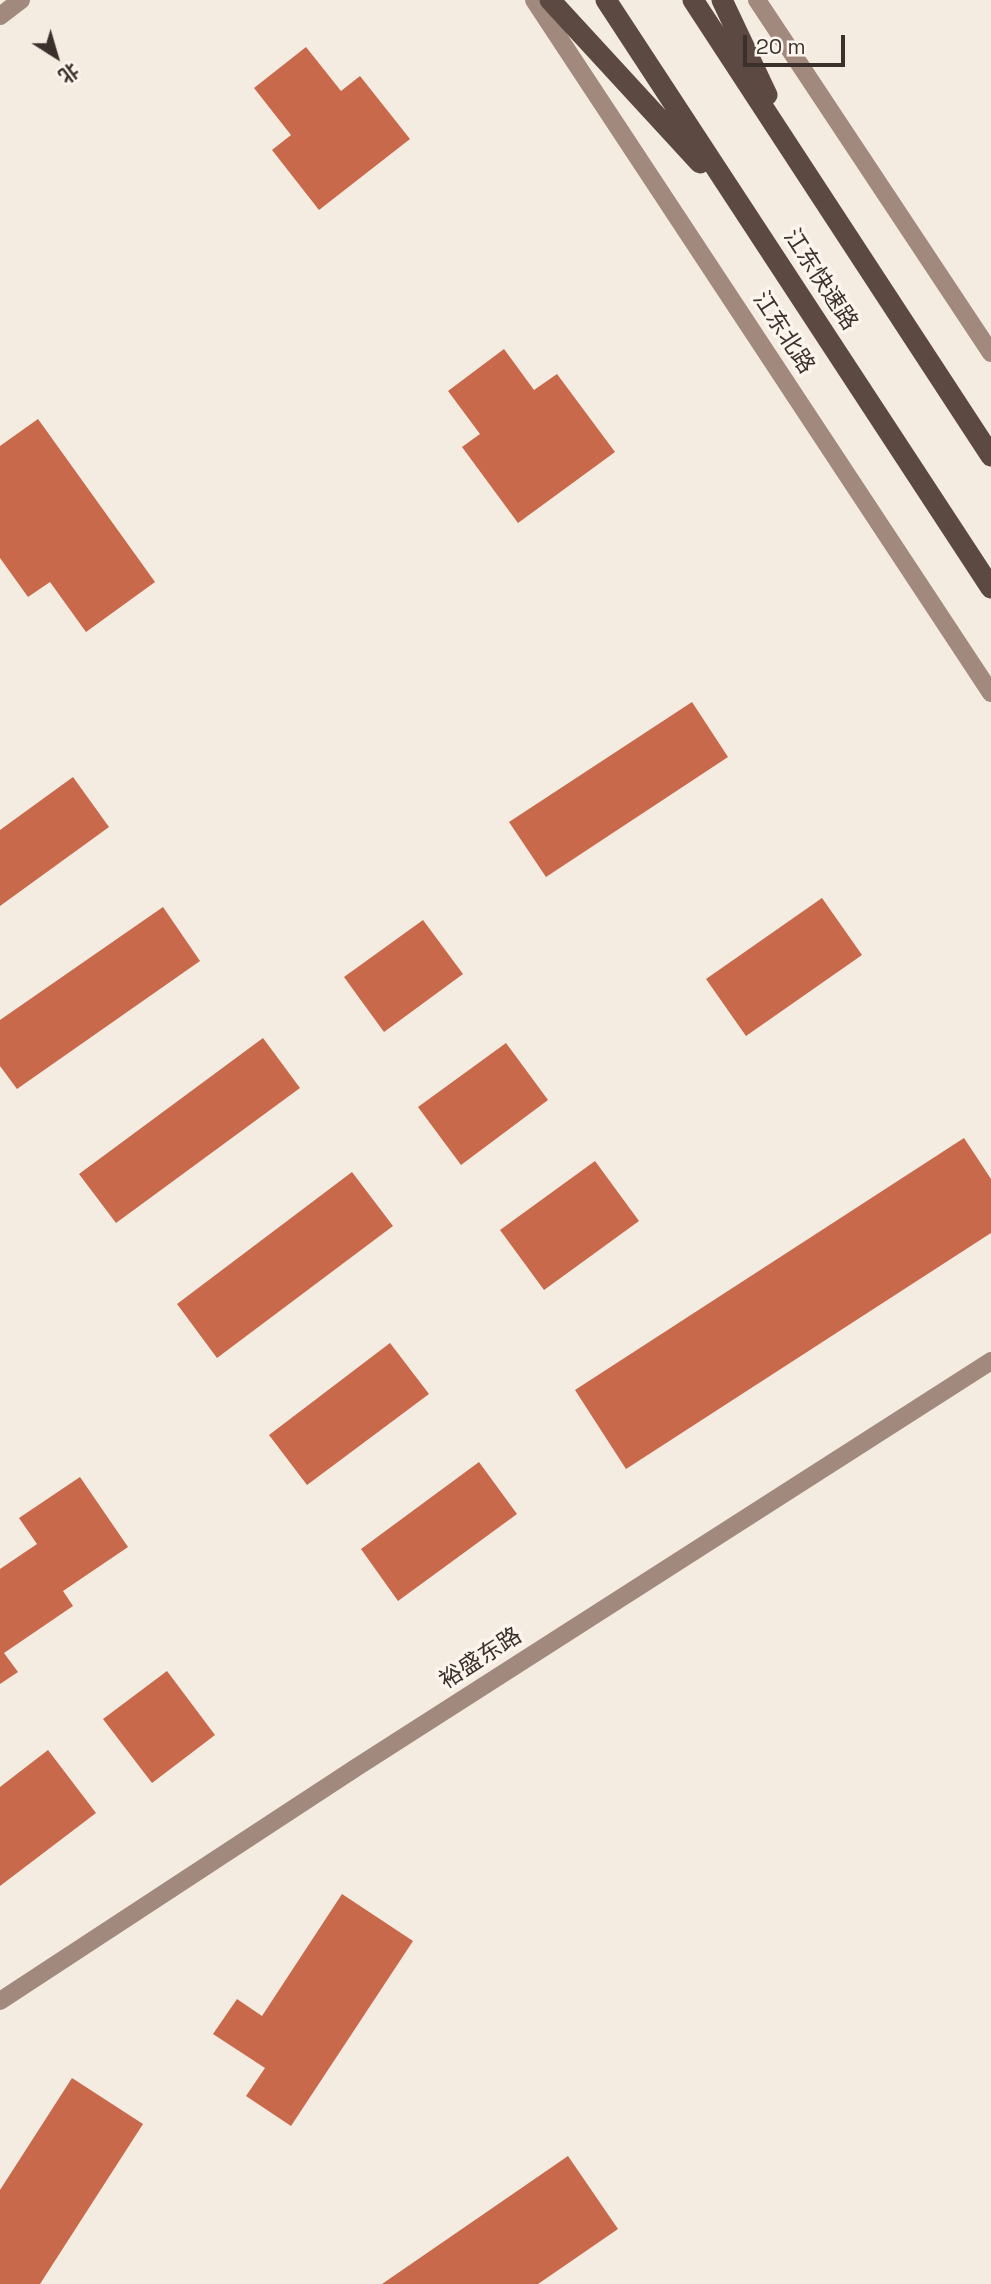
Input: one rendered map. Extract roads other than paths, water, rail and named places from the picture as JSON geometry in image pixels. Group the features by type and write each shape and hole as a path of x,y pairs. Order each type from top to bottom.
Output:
{"highway":[{"path":"550,0 743,210"},
{"name":"江东快速路","path":"606,0 991,588"},
{"name":"江东快速路","path":"693,0 991,456"},
{"path":"722,0 804,172"}],"main road":[{"path":"0,16 21,0"},
{"name":"江东北路","path":"534,0 991,693"},
{"path":"757,0 991,353"},
{"name":"裕盛东路","path":"0,2001 991,1361"}]}
